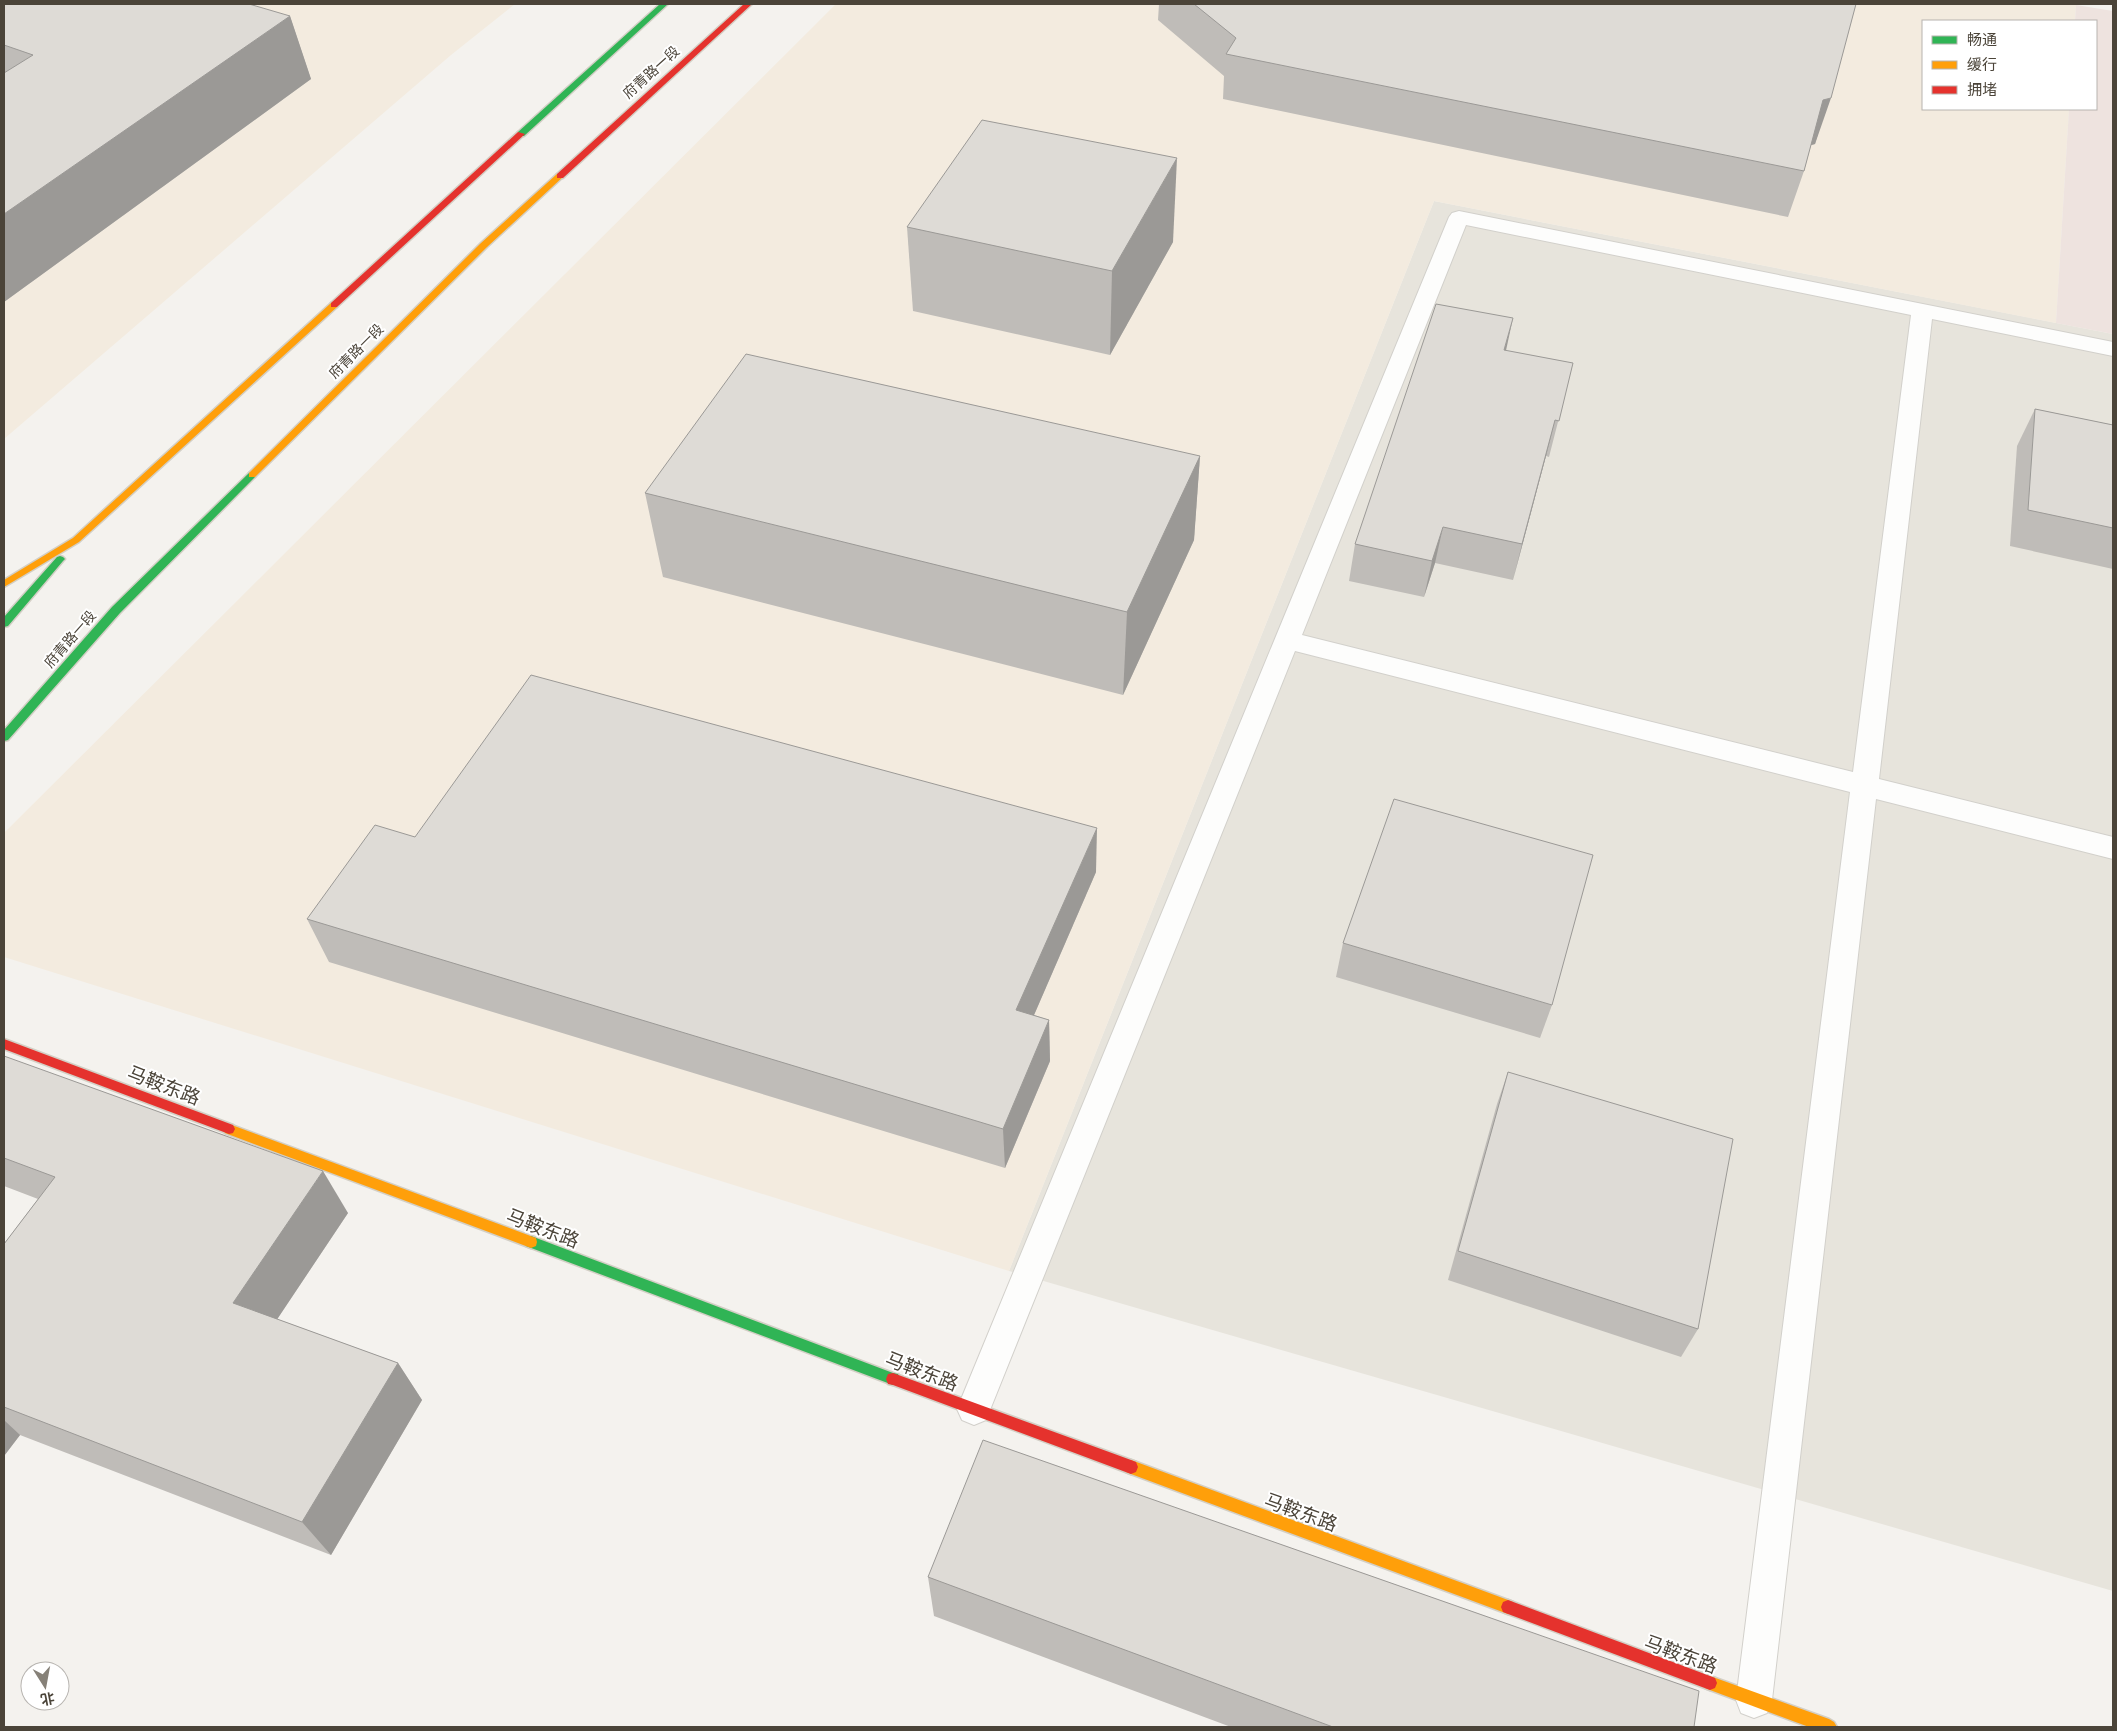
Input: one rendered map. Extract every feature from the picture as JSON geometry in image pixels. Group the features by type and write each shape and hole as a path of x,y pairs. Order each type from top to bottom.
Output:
{"main road":[{"path":"4,624 76,540 664,4"},
{"name":"府青路一段","path":"4,737 116,610 484,245 748,4"},
{"path":"4,584 76,540"},
{"path":"39,679 116,610"},
{"name":"马鞍东路","path":"4,1044 974,1410 1829,1727"}],"street":[{"path":"974,1410 1459,217 1922,312 2113,349"},
{"path":"1754,1700 1922,312"},
{"path":"1287,640 2113,848"}],"shaded area":[{"path":"4,4 515,4 451,55 4,439"},
{"path":"836,4 2076,5 2075,20 1922,20 1922,110 2069,110 2056,323 1434,201 1009,1271 4,957 4,833"},
{"path":"2076,5 2113,11 2113,334 2056,323 2069,110 2097,110 2097,20 2075,20"},
{"path":"1434,201 2113,334 2113,1591 1009,1271"}],"building":[{"path":"4,4 249,4 290,16 4,214 4,73 33,55 4,45"},
{"path":"1194,4 1856,4 1831,98 1823,100 1804,171 1226,54 1236,38"},
{"path":"982,120 1177,158 1112,271 907,227"},
{"path":"1436,304 1513,318 1504,350 1573,363 1559,421 1555,420 1522,544 1443,527 1432,561 1355,544"},
{"path":"746,354 1200,456 1127,612 645,493"},
{"path":"2035,409 2113,425 2113,528 2028,510"},
{"path":"531,675 1097,828 1016,1010 1049,1020 1003,1129 307,919 375,825 415,837"},
{"path":"1394,799 1593,855 1552,1005 1343,943"},
{"path":"4,1056 323,1171 233,1303 398,1363 302,1522 4,1407 4,1244 55,1177 4,1158"},
{"path":"1508,1072 1733,1139 1698,1329 1458,1251"},
{"path":"983,1440 1699,1691 1694,1727 1333,1727 928,1577"}],"traffic: fast":[{"path":"521,134 664,4"},
{"path":"4,737 116,610 252,475"},
{"path":"4,623 60,559"},
{"path":"531,1242 893,1379"}],"traffic: slow":[{"path":"252,475 484,245 560,176"},
{"path":"4,584 76,540 334,305"},
{"path":"229,1129 531,1242"},
{"path":"1131,1467 1508,1607"},
{"path":"1710,1683 1829,1727"}],"traffic: jam":[{"path":"560,176 748,4"},
{"path":"334,305 521,134"},
{"path":"4,1044 229,1129"},
{"path":"893,1379 1131,1467"},
{"path":"1508,1607 1710,1683"}]}
